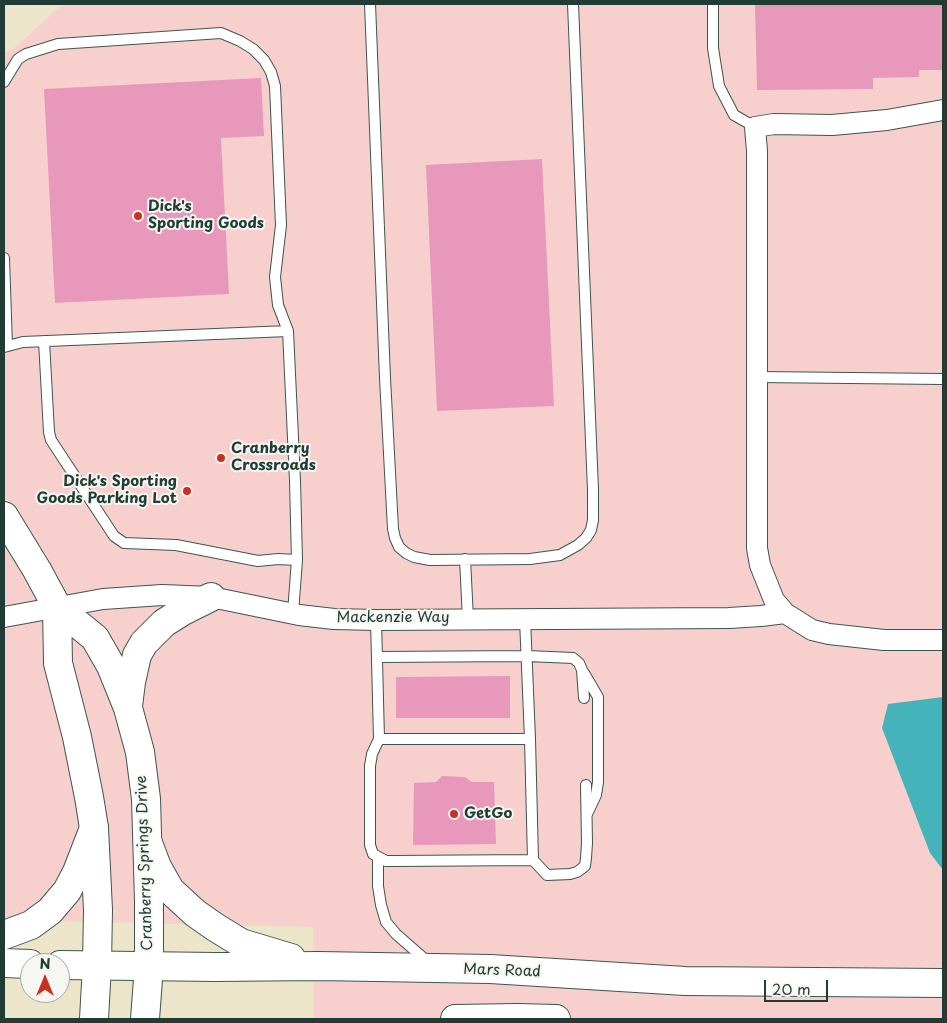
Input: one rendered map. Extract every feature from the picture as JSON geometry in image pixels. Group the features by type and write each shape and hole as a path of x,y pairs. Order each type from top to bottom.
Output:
{"main road":[{"name":"Cranberry Springs Drive","path":"4,516 57,607 95,638 112,666 128,708 140,752 146,799 149,901 145,1019"},
{"path":"128,708 131,682 138,655 144,642 164,623 210,597"},
{"name":"Cranberry Springs Drive","path":"57,607 58,663 77,738 94,828 98,910 94,1019"},
{"path":"4,935 30,925 50,911 67,891 77,872 94,828"},
{"path":"148,843 157,867 170,890 195,913 241,943 319,966"},
{"path":"4,964 20,964"},
{"name":"Mars Road","path":"70,965 490,969 685,981 943,982"},
{"path":"456,1019 556,1019"}],"street":[{"path":"943,110 887,120 832,124 774,124 755,127 757,151 757,548 760,565 774,600 785,613 812,630 829,634 884,640 943,640"},
{"name":"Mackenzie Way","path":"4,616 103,599 162,595 210,597 334,619 728,618 785,613"}],"lane":[{"path":"370,4 393,529 395,538 406,553 414,557 430,560 530,559 560,555 578,546 591,530 593,520 589,377 573,4"},
{"path":"713,4 713,48 719,86 734,115 755,127"},
{"path":"4,82 18,60 26,54 58,44 220,34 240,41 253,49 264,60 271,72 275,86 282,226 276,277 278,305 288,332 295,481 297,560 293,613"},
{"path":"4,258 5,346 23,342 288,332"},
{"path":"44,341 51,440 114,536 124,543 176,545 258,561 297,560"},
{"path":"758,377 943,379"},
{"path":"465,559 468,619"},
{"path":"525,619 533,860 547,875 570,874 577,872 585,866 587,843 586,785"},
{"path":"376,620 379,739 372,754 370,776 370,845 373,854 386,861 533,860"},
{"path":"377,657 527,656 573,658 579,663 598,697 598,782 596,795 587,814"},
{"path":"582,670 584,698"},
{"path":"379,739 530,739"},
{"path":"378,857 380,905 386,922 396,934 436,969"}],"shaded area":[{"path":"63,4 943,4 943,1019 314,1019 313,927 4,920 4,53 13,49"}],"water":[{"path":"943,697 943,870 930,853 882,728 888,704"}],"building":[{"path":"755,4 943,4 943,70 919,70 919,77 873,78 873,89 757,90"},
{"name":"Dick's Sporting Goods","path":"261,78 264,136 221,138 229,294 55,303 44,89"},
{"path":"542,159 554,406 437,411 426,165"},
{"path":"510,676 510,718 396,718 396,677"},
{"name":"GetGo","path":"442,776 465,777 472,782 494,782 496,844 413,845 414,783 436,782"}],"place":[{"name":"Dick's Sporting Goods","path":"138,216"},
{"name":"Cranberry Crossroads","path":"221,458"},
{"name":"Dick's Sporting Goods Parking Lot","path":"187,491"},
{"name":"GetGo","path":"454,814"}]}
